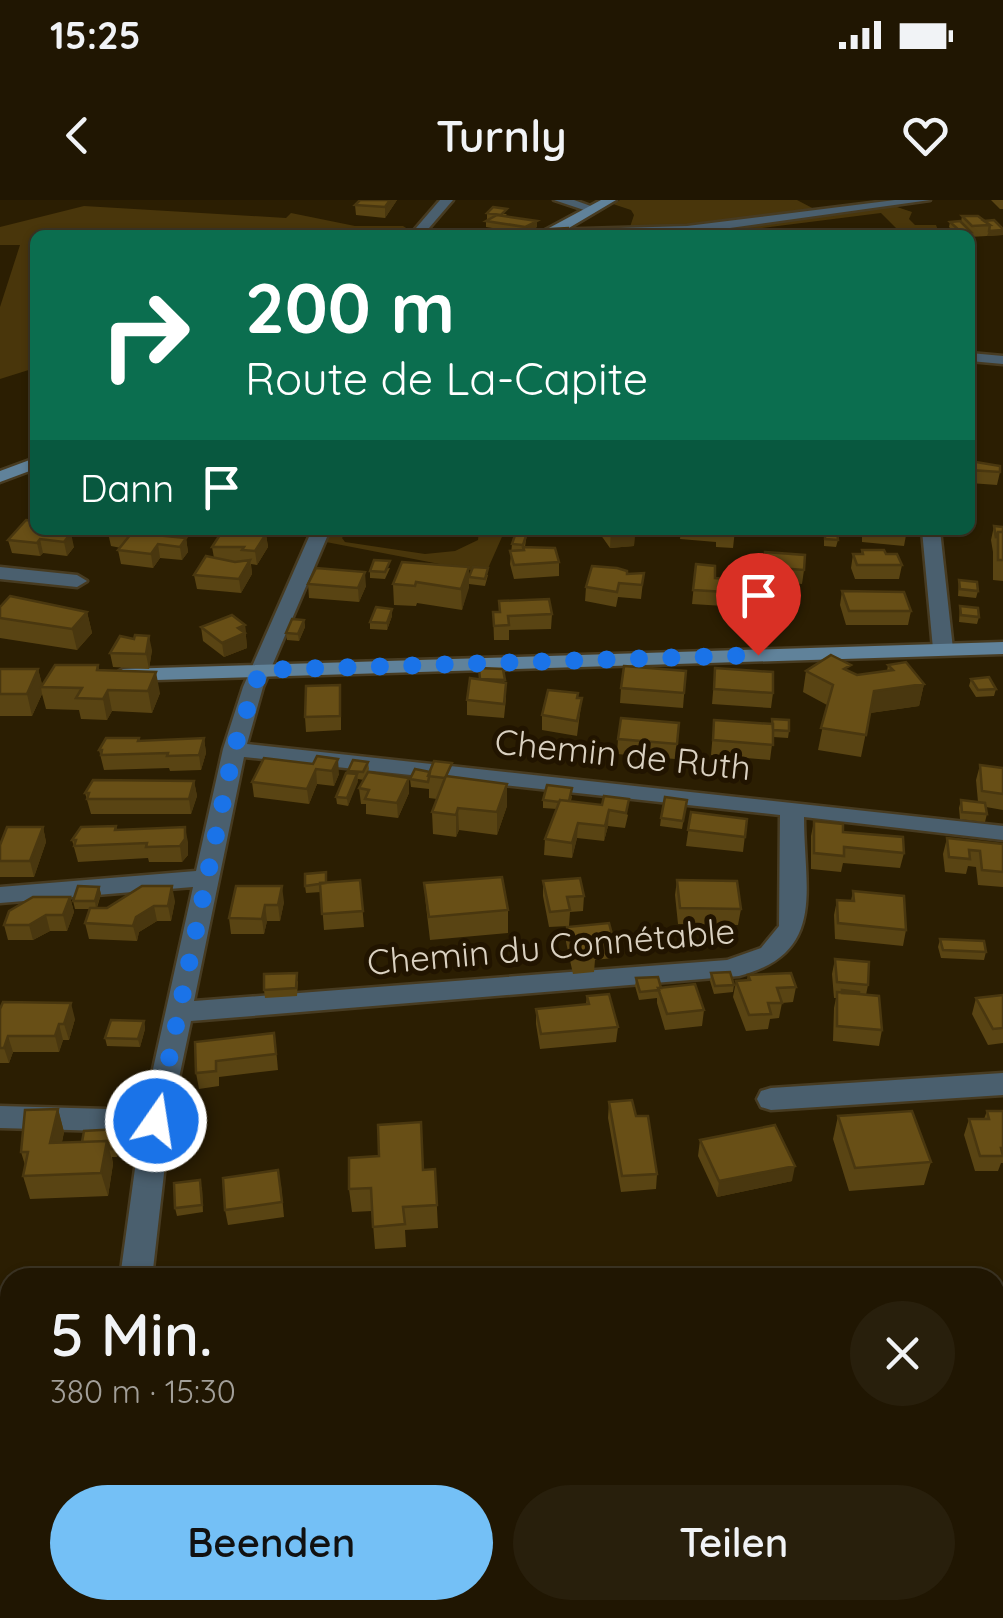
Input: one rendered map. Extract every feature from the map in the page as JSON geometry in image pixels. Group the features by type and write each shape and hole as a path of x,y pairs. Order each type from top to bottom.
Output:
{"street":[{"path":"420,230 447,200"},
{"path":"560,200 594,209"},
{"path":"557,230 610,200"},
{"path":"687,230 924,200"},
{"path":"975,357 1003,360"},
{"path":"0,477 30,464"},
{"path":"137,1268 156,1121 234,749 260,670 318,535"},
{"path":"932,535 943,650"},
{"path":"0,573 77,581"},
{"path":"93,676 1003,648"},
{"name":"Chemin de Ruth","path":"234,749 1003,833"},
{"name":"Chemin du Connétable","path":"180,1012 714,971 755,964 784,943 792,926 792,808"},
{"path":"0,895 207,878"},
{"path":"771,1099 1003,1084"},
{"path":"0,1117 156,1121"}],"shaded area":[{"path":"620,200 797,200 818,211 729,224 629,230 634,215 631,210 613,204"},
{"path":"84,206 286,218 291,213 355,226 403,226 409,230 30,230 30,370 0,379 0,307 20,245 0,245 0,227"},
{"path":"894,206 912,212 909,219 915,225 936,225 938,230 898,230 881,213 745,230 704,230"},
{"path":"330,535 344,535 345,542 425,554 455,551 478,540 478,535 503,535 486,573 326,542"}],"building":[{"path":"360,200 390,200 385,207 355,205"},
{"path":"493,207 507,209 501,215 487,213"},
{"path":"497,215 537,221 525,227 486,221"},
{"path":"962,216 978,216 990,225 972,226"},
{"path":"994,220 1003,230 989,231 990,225 984,221"},
{"path":"960,221 969,230 959,230 950,222"},
{"path":"975,462 1000,466 1000,472 975,470"},
{"path":"26,520 30,520 30,535 69,535 64,542 8,540"},
{"path":"998,532 1003,532 1003,560 998,560"},
{"path":"130,535 186,538 180,547 158,544 151,554 118,550"},
{"path":"220,535 265,535 255,551 212,547"},
{"path":"515,535 526,535 523,545 512,544"},
{"path":"523,547 555,548 559,562 514,565 510,551 524,550"},
{"path":"862,550 897,554 902,565 857,565 853,554 863,554"},
{"path":"765,552 805,555 804,570 765,567"},
{"path":"206,556 235,562 250,560 239,579 194,575"},
{"path":"374,560 390,561 385,572 370,571"},
{"path":"402,562 469,567 461,589 416,582 415,586 393,584"},
{"path":"696,564 715,566 715,578 727,579 726,592 693,590"},
{"path":"592,566 617,568 627,574 644,573 642,585 619,583 617,592 586,587"},
{"path":"473,567 488,568 485,579 469,577"},
{"path":"316,568 365,572 358,588 308,584"},
{"path":"959,580 977,582 978,591 960,589"},
{"path":"842,591 904,592 911,611 849,611"},
{"path":"10,596 87,612 72,629 0,618 0,607"},
{"path":"549,599 552,614 508,616 509,625 494,626 493,612 500,612 499,601"},
{"path":"960,606 978,608 979,617 961,615"},
{"path":"376,607 392,609 387,623 370,622"},
{"path":"232,615 245,625 238,628 245,633 222,643 201,627"},
{"path":"292,619 304,620 298,634 286,633"},
{"path":"135,635 149,636 146,654 110,653 120,636 134,639"},
{"path":"831,655 851,665 844,669 857,675 893,670 888,665 906,662 924,684 874,691 866,735 821,728 833,685 806,671"},
{"path":"55,665 156,672 148,691 108,690 103,699 76,698 82,688 41,687"},
{"path":"624,666 686,671 684,693 621,688"},
{"path":"479,668 503,669 505,680 480,679"},
{"path":"715,668 773,672 773,693 714,689"},
{"path":"0,669 38,669 27,694 0,694"},
{"path":"989,677 996,689 978,690 971,679"},
{"path":"470,678 506,683 504,704 467,700"},
{"path":"340,685 340,716 305,717 306,686"},
{"path":"548,690 578,693 577,698 582,698 577,721 542,715"},
{"path":"621,718 679,723 677,744 618,739"},
{"path":"772,719 789,720 789,731 773,730"},
{"path":"714,720 773,724 773,745 713,740"},
{"path":"106,738 204,738 199,755 167,756 168,753 101,755 99,750"},
{"path":"317,756 338,759 332,771 316,769 307,789 252,782 264,758 313,764"},
{"path":"353,760 368,762 363,772 348,771"},
{"path":"434,761 452,763 446,776 507,784 497,812 458,808 456,815 432,812 445,778 428,776"},
{"path":"980,765 1003,768 1003,794 982,791"},
{"path":"415,769 430,772 428,782 410,779"},
{"path":"368,772 409,778 397,803 365,799 369,790 359,788"},
{"path":"346,773 357,774 347,798 336,797"},
{"path":"93,780 194,781 189,799 87,799 89,793 85,793"},
{"path":"547,785 572,788 569,801 543,800"},
{"path":"604,796 629,799 626,813 609,810 605,826 578,823 572,843 545,839 560,800 602,805"},
{"path":"665,797 687,800 683,821 661,818"},
{"path":"961,800 985,803 987,814 962,812"},
{"path":"691,812 747,819 745,837 688,830"},
{"path":"814,821 843,824 843,832 903,837 904,853 844,847 844,856 814,853"},
{"path":"116,826 115,830 185,827 185,839 180,846 74,846 76,840 72,840 81,827"},
{"path":"7,827 43,827 30,861 0,861 0,845"},
{"path":"947,838 1003,844 1003,872 982,870 980,851 969,850 970,859 949,857"},
{"path":"326,872 326,883 305,886 305,874"},
{"path":"502,877 508,910 429,917 424,883"},
{"path":"580,878 584,896 567,897 570,910 550,912 543,881"},
{"path":"360,880 363,911 322,914 320,883"},
{"path":"677,880 737,881 741,909 680,908"},
{"path":"78,886 99,887 95,901 73,901"},
{"path":"142,886 172,886 168,906 154,906 136,917 133,926 85,923 90,908 107,908"},
{"path":"236,886 282,886 278,905 265,905 262,919 229,918"},
{"path":"853,891 904,896 906,930 838,923 837,900 854,901"},
{"path":"33,897 70,897 63,915 46,915 29,925 4,925 9,911"},
{"path":"609,923 614,942 592,944 595,957 574,959 567,927"},
{"path":"940,939 984,941 986,952 943,950"},
{"path":"835,959 869,962 868,985 837,982"},
{"path":"730,972 734,985 715,986 711,973"},
{"path":"297,973 296,988 264,990 264,974"},
{"path":"791,973 796,987 777,988 782,1003 768,1003 771,1014 749,1015 736,981 750,980 748,975"},
{"path":"658,977 659,990 640,992 636,978"},
{"path":"695,984 704,1010 667,1014 658,988"},
{"path":"837,992 879,996 882,1030 837,1026"},
{"path":"609,994 618,1027 541,1034 536,1009 589,1004 587,996"},
{"path":"1003,995 1003,1028 993,1029 976,998"},
{"path":"3,1002 71,1003 55,1036 8,1036 4,1048 0,1048"},
{"path":"111,1020 144,1021 138,1039 105,1038"},
{"path":"274,1033 276,1054 216,1061 216,1071 196,1073 195,1042"},
{"path":"632,1100 636,1116 648,1116 657,1174 622,1176 609,1102"},
{"path":"58,1109 50,1143 107,1141 101,1173 23,1176 28,1152 21,1152 25,1110"},
{"path":"912,1111 931,1162 855,1168 838,1116"},
{"path":"987,1111 1003,1111 1003,1156 980,1156 969,1119 989,1119"},
{"path":"421,1122 423,1170 435,1169 437,1205 403,1207 405,1224 373,1227 371,1188 349,1189 349,1158 379,1156 378,1125"},
{"path":"775,1125 795,1166 719,1181 700,1140"},
{"path":"118,1129 115,1149 110,1149 107,1141 82,1142 84,1131"},
{"path":"278,1170 282,1202 225,1210 223,1178"},
{"path":"200,1180 202,1205 175,1208 174,1183"}],"route":[{"path":"156,1121 234,749 260,670 758,655"}]}
